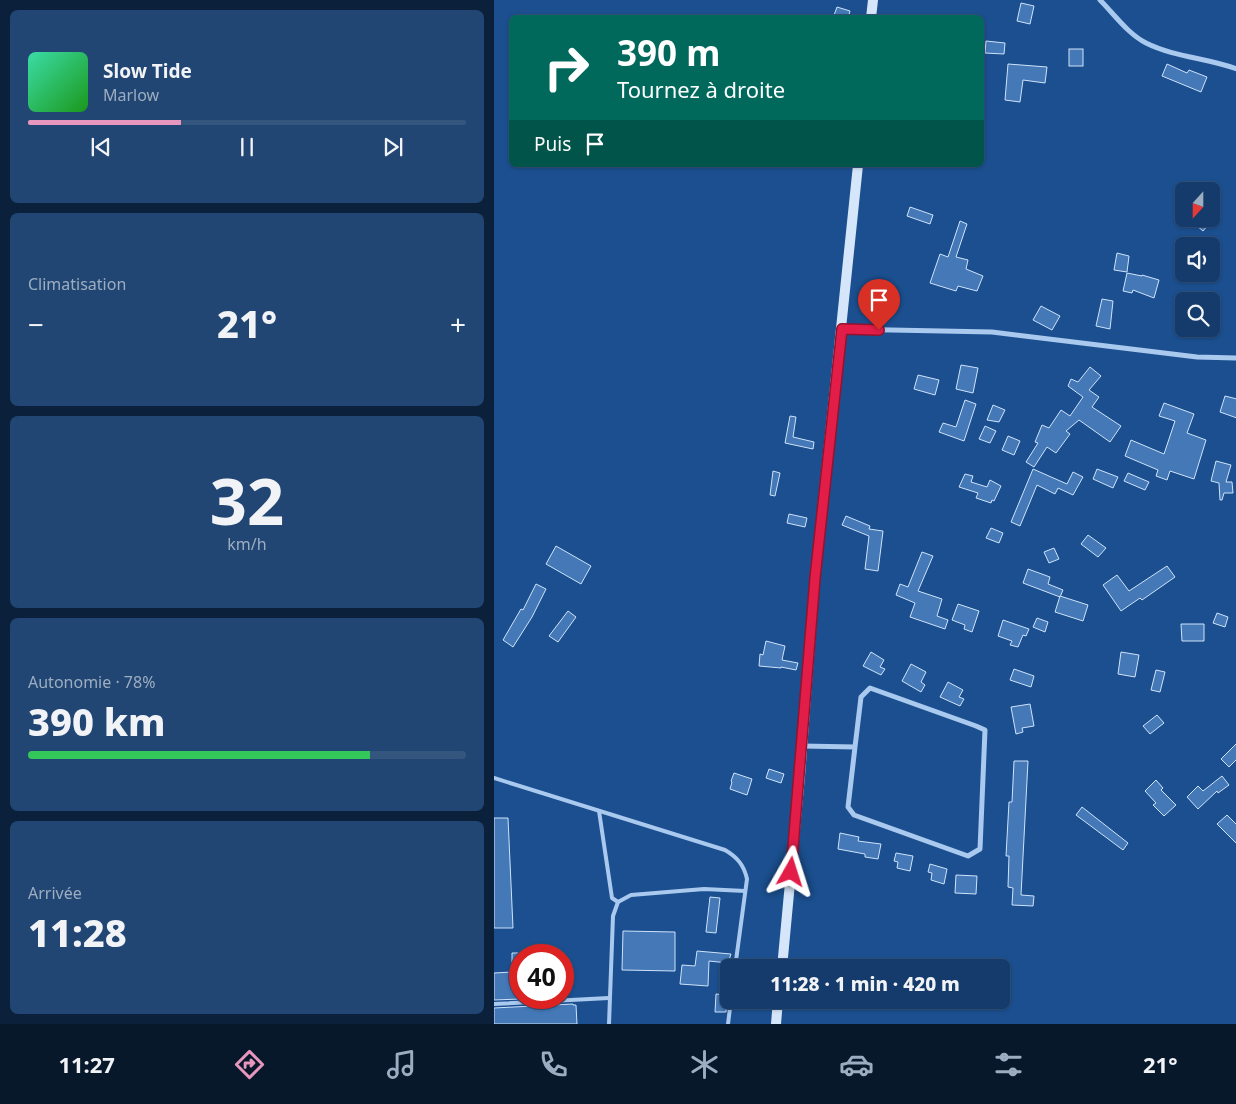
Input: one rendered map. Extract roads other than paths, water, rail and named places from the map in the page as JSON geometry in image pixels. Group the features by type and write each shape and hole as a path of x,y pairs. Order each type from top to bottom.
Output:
{"street":[{"path":"872,15 873,0"},
{"path":"1100,0 1144,42 1168,51 1236,69"},
{"path":"783,959 815,578 858,167"},
{"path":"842,329 992,332 1197,357 1236,358"},
{"path":"870,688 985,730 980,850 968,856 854,814 848,808 856,747 861,697 870,688"},
{"path":"802,746 856,747"},
{"path":"776,1024 777,1009"}],"lane":[{"path":"494,778 725,850 733,855 740,861 745,870 746,879 736,959"},
{"path":"600,811 612,898 618,902"},
{"path":"608,1024 612,916 618,902 631,895 704,888 745,891"},
{"path":"494,1004 610,998"},
{"path":"728,1024 730,1009"}]}
